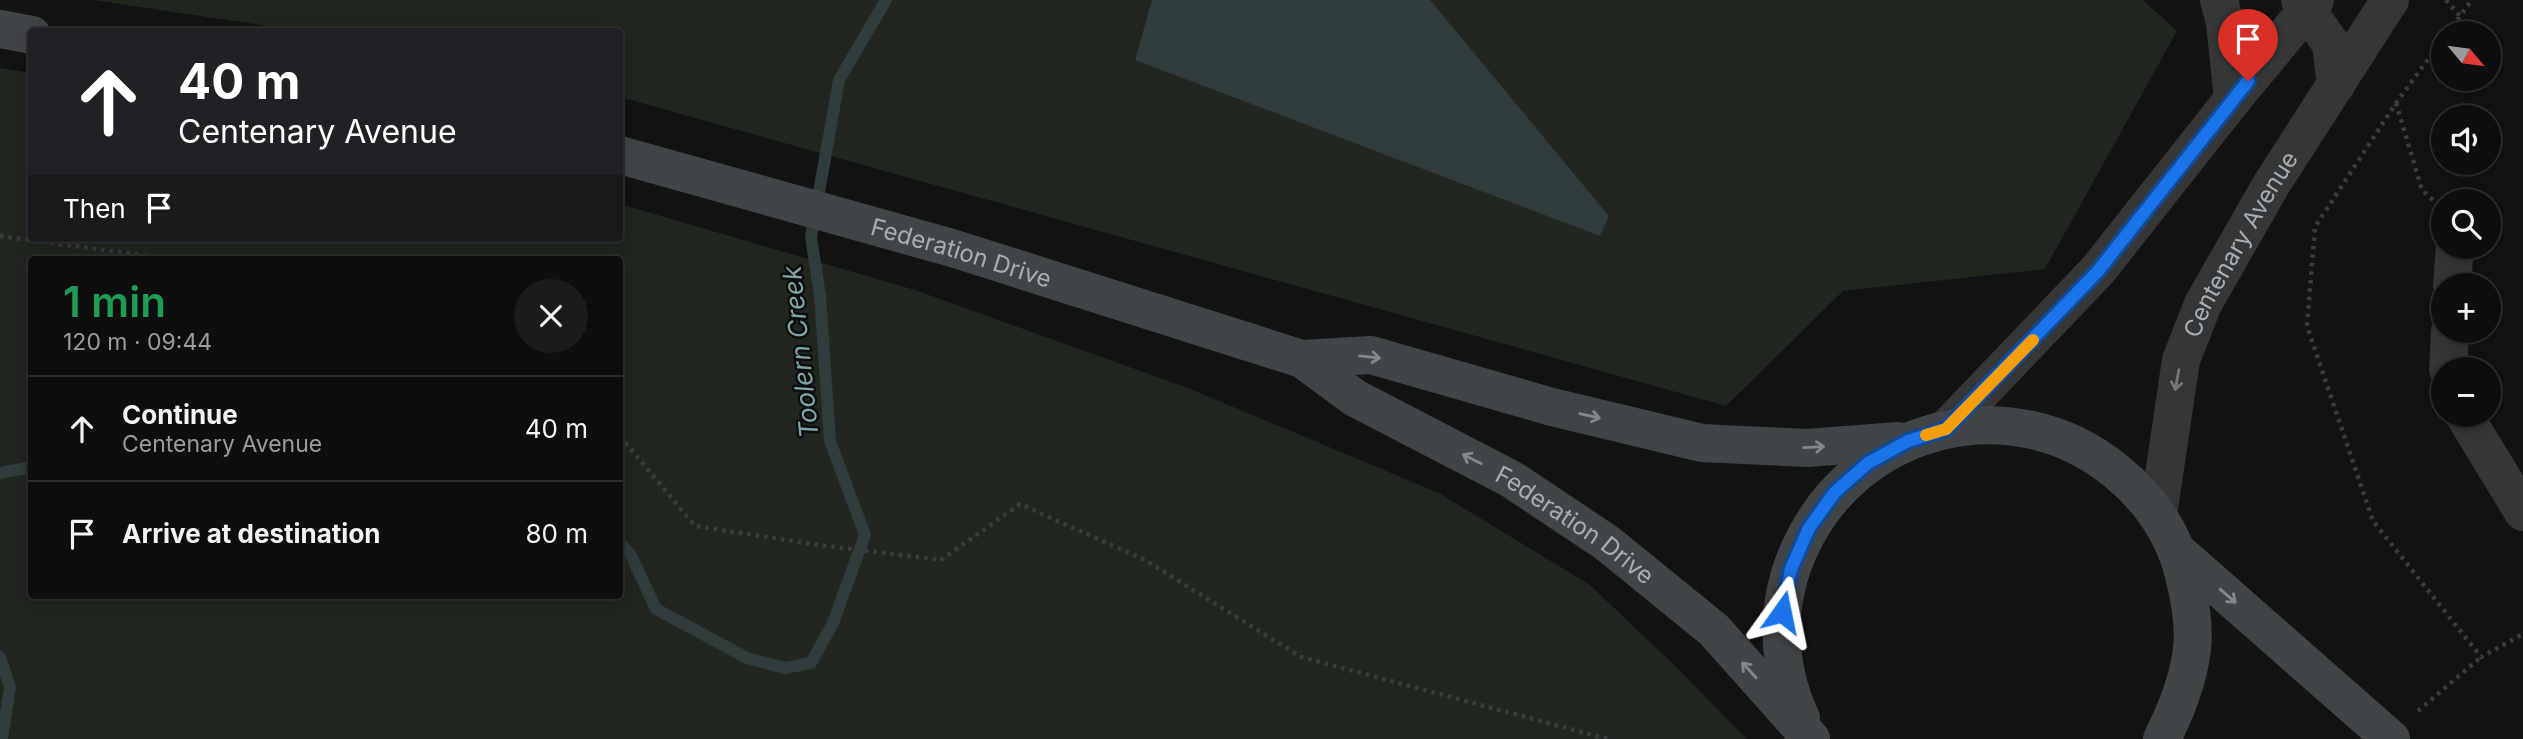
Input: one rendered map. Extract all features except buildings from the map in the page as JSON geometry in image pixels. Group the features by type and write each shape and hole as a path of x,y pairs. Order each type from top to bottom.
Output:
{"main road":[{"path":"0,29 28,34"},
{"name":"Federation Drive","path":"623,156 953,248 1303,359 1354,398 1511,479 1607,543 1714,630 1811,739"},
{"name":"Federation Drive","path":"1303,359 1371,355 1552,407 1702,443 1807,448 1908,441"},
{"path":"1811,739 1792,699 1782,656 1782,612 1791,569 1809,528 1835,492 1868,463 1908,441 1946,429 1986,424 2027,428 2065,440 2101,458 2132,484 2158,515 2177,551 2190,598 2192,647 2182,695 2162,739"},
{"path":"2177,551 2390,738"}],"street":[{"path":"2219,0 2225,23 2233,99"},
{"name":"Centenary Avenue","path":"2158,515 2181,360 2203,304 2271,185 2390,0"},
{"path":"1946,429 2098,271 2308,3 2331,44 2336,85"},
{"path":"2471,427 2523,512"}],"path":[{"path":"2446,0 2460,16"},
{"path":"2456,21 2472,0"},
{"path":"2431,55 2396,103 2315,227 2307,326 2373,521 2481,657"},
{"path":"2396,103 2422,190 2431,198"},
{"path":"0,236 28,240"},
{"path":"45,242 150,256"},
{"path":"623,440 695,526 875,553 941,560 1020,504 1145,560 1301,657 1608,739"},
{"path":"2390,738 2481,657 2523,634"}],"shaded area":[{"path":"93,0 2143,0 2177,31 2045,269 1843,291 1726,406 623,98 623,28 281,28"},
{"path":"1152,0 1430,0 1609,216 1600,236 1135,60"},
{"path":"0,68 28,73 28,242 623,242 623,205 915,290 1188,388 1439,493 1590,585 1747,739 0,739"}],"waterway":[{"name":"Toolern Creek","path":"623,546 631,555 656,609 747,658 785,668 811,663 833,623 865,535 830,441 820,295 811,237 839,80 886,0"},
{"name":"Toolern Creek","path":"0,473 28,468"},
{"name":"Toolern Creek","path":"0,657 10,687 2,739"}],"slow traffic":[{"path":"1926,435 1946,429 2033,340"}],"route":[{"path":"1782,612 1791,569 1809,528 1835,492 1868,463 1908,441 1946,429 2098,271 2248,81"}]}
